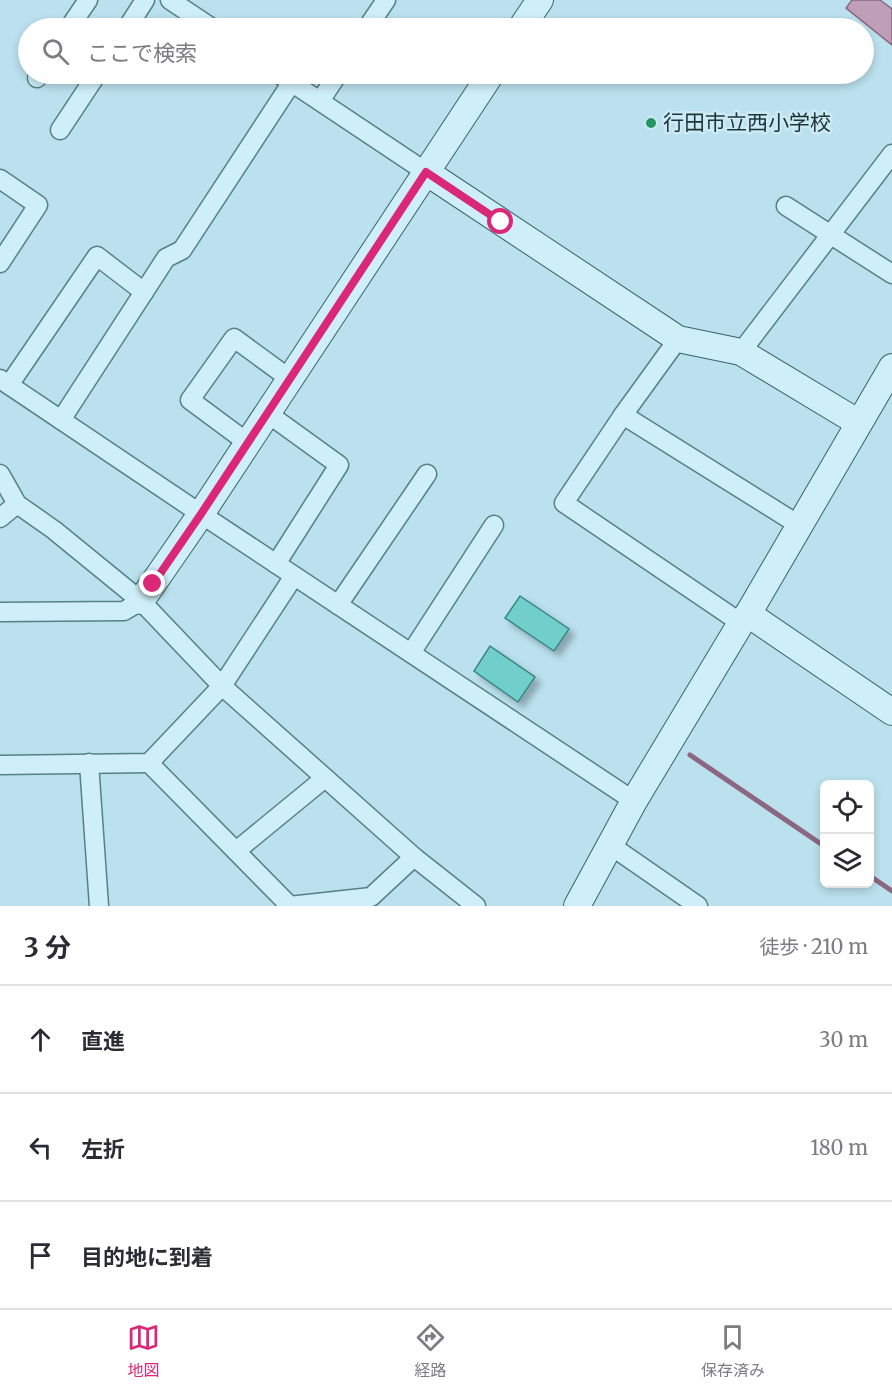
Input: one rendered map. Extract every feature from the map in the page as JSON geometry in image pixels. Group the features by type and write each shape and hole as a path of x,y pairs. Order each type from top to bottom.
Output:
{"street":[{"path":"76,18 88,0"},
{"path":"133,18 145,0"},
{"path":"170,0 197,18"},
{"path":"374,18 386,0"},
{"path":"528,18 540,0"},
{"path":"60,130 91,84"},
{"path":"61,420 166,258 182,250 281,84"},
{"path":"294,84 678,339 741,352 859,423"},
{"path":"320,101 331,84"},
{"path":"0,612 124,610 141,601 201,514 484,84"},
{"path":"741,352 892,154"},
{"path":"0,179 38,205 0,263"},
{"path":"786,206 892,274"},
{"path":"144,291 97,256 4,382 634,801"},
{"path":"248,443 190,400 234,338 290,379"},
{"path":"678,339 564,503 892,712"},
{"path":"577,906 634,801 892,367"},
{"path":"267,413 339,465 276,564"},
{"path":"623,415 799,525"},
{"path":"0,474 17,504 54,530 141,601 222,686 414,857 476,906"},
{"path":"338,605 427,474"},
{"path":"0,518 17,504"},
{"path":"411,653 494,525"},
{"path":"149,763 222,686 294,576"},
{"path":"89,763 99,906"},
{"path":"0,765 149,763 289,906 372,897 414,857"},
{"path":"236,851 325,778"},
{"path":"610,845 698,906"}],"shaded area":[{"path":"852,0 880,0 892,9 892,45 874,31 874,18 858,18 846,8"}],"building":[{"path":"520,596 569,629 554,651 505,618"},
{"path":"490,646 535,677 518,702 474,671"}],"waterway":[{"path":"690,755 820,843"},
{"path":"874,879 892,891"}],"place":[{"name":"行田市立西小学校","path":"651,123"}],"route":[{"path":"153,584 426,172 501,222"}]}
